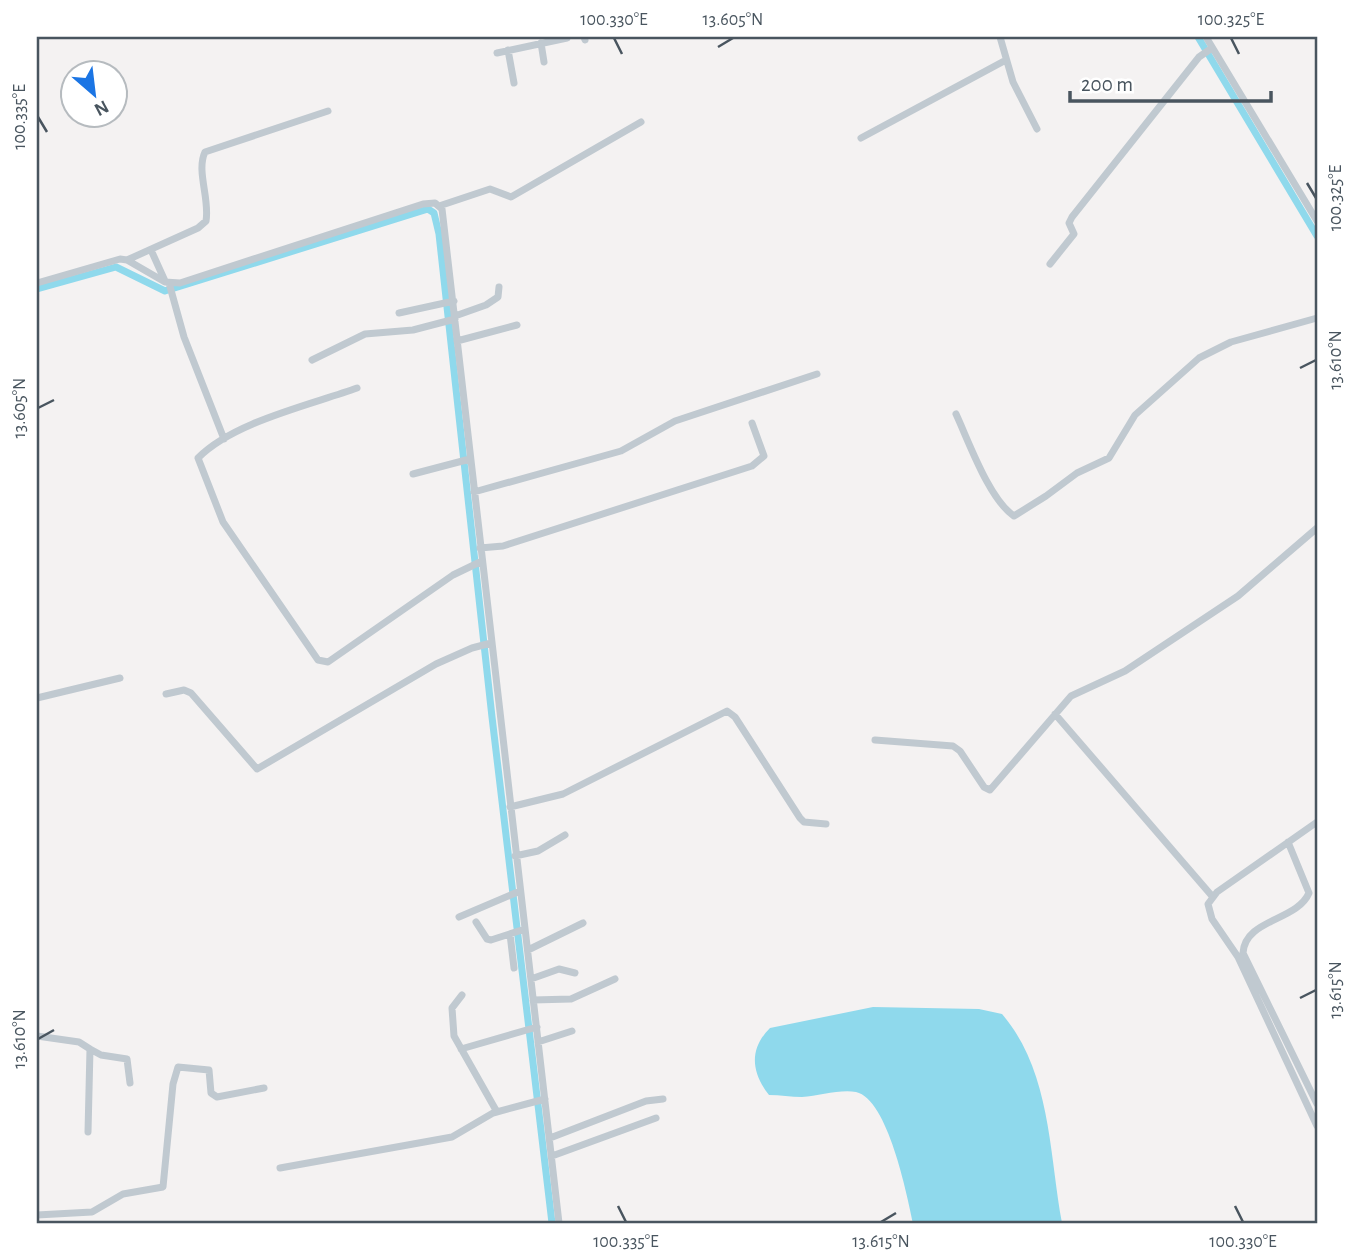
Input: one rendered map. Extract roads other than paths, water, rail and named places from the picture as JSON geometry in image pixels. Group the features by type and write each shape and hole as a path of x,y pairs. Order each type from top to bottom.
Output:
{"street":[{"path":"1000,37 1013,82 1037,129"},
{"path":"1206,37 1210,49 1316,217"},
{"path":"497,53 537,42 567,38"},
{"path":"537,42 544,62"},
{"path":"1049,264 1074,234 1070,229 1072,217 1199,57 1210,49"},
{"path":"508,50 514,83"},
{"path":"862,138 1006,60"},
{"path":"37,283 102,263 127,260 198,228 206,221 208,204 202,162 205,152 328,111"},
{"path":"169,287 424,204 439,206 490,189 511,197 641,122"},
{"path":"439,206 444,214 454,301 452,319 457,341 480,548 477,563 528,950 533,1000 531,1028 538,1042 540,1099 550,1138 559,1223"},
{"path":"151,250 169,287 184,337 224,439"},
{"path":"127,260 169,287"},
{"path":"312,360 365,334 413,330 452,319 498,297 499,287"},
{"path":"399,313 454,301"},
{"path":"956,414 996,495 1006,510 1014,516 1077,473 1109,458 1135,415 1199,358 1231,342 1317,318"},
{"path":"457,341 517,325"},
{"path":"474,492 621,451 675,421 817,374"},
{"path":"357,388 263,421 224,439 198,458 212,497 237,546 321,663 328,662 477,563"},
{"path":"480,548 503,546 752,466 764,456 752,423"},
{"path":"413,474 468,459"},
{"path":"875,740 953,746 960,751 984,787 990,790 1078,691 1099,685 1125,671 1238,596 1317,528"},
{"path":"166,694 184,690 191,693 257,769 436,664 487,644"},
{"path":"37,698 120,678"},
{"path":"510,807 563,794 720,712 727,711 736,717 800,818 804,822 826,824"},
{"path":"1055,714 1212,896"},
{"path":"1317,822 1212,896 1208,904 1212,919 1238,957 1317,1126"},
{"path":"515,856 538,851 565,835"},
{"path":"1288,842 1309,893 1302,904 1251,934 1243,944 1243,953 1317,1104"},
{"path":"459,917 520,891"},
{"path":"476,922 487,939 525,929"},
{"path":"528,950 583,923"},
{"path":"510,934 513,968"},
{"path":"531,979 559,969 575,973"},
{"path":"533,1000 571,999 615,979"},
{"path":"462,995 452,1008 450,1016 454,1037 497,1112"},
{"path":"461,1049 531,1028"},
{"path":"538,1042 572,1031"},
{"path":"37,1036 79,1042 101,1055 127,1059 130,1083"},
{"path":"88,1132 90,1049"},
{"path":"37,1214 92,1212 123,1194 163,1187 173,1084 178,1067 209,1070 211,1093 217,1097 264,1088"},
{"path":"280,1168 452,1137 497,1112 540,1099"},
{"path":"550,1138 646,1101 663,1099"},
{"path":"552,1156 656,1118"}],"water":[{"path":"873,1007 979,1009 1002,1014 1018,1036 1039,1087 1046,1114 1062,1223 913,1223 887,1129 878,1111 867,1098 850,1091 802,1097 769,1095 759,1078 755,1061 758,1044 770,1028"}],"waterway":[{"path":"1198,37 1317,236"},
{"path":"37,289 116,267 165,291 428,209 434,213 439,234 492,717 552,1223"}]}
